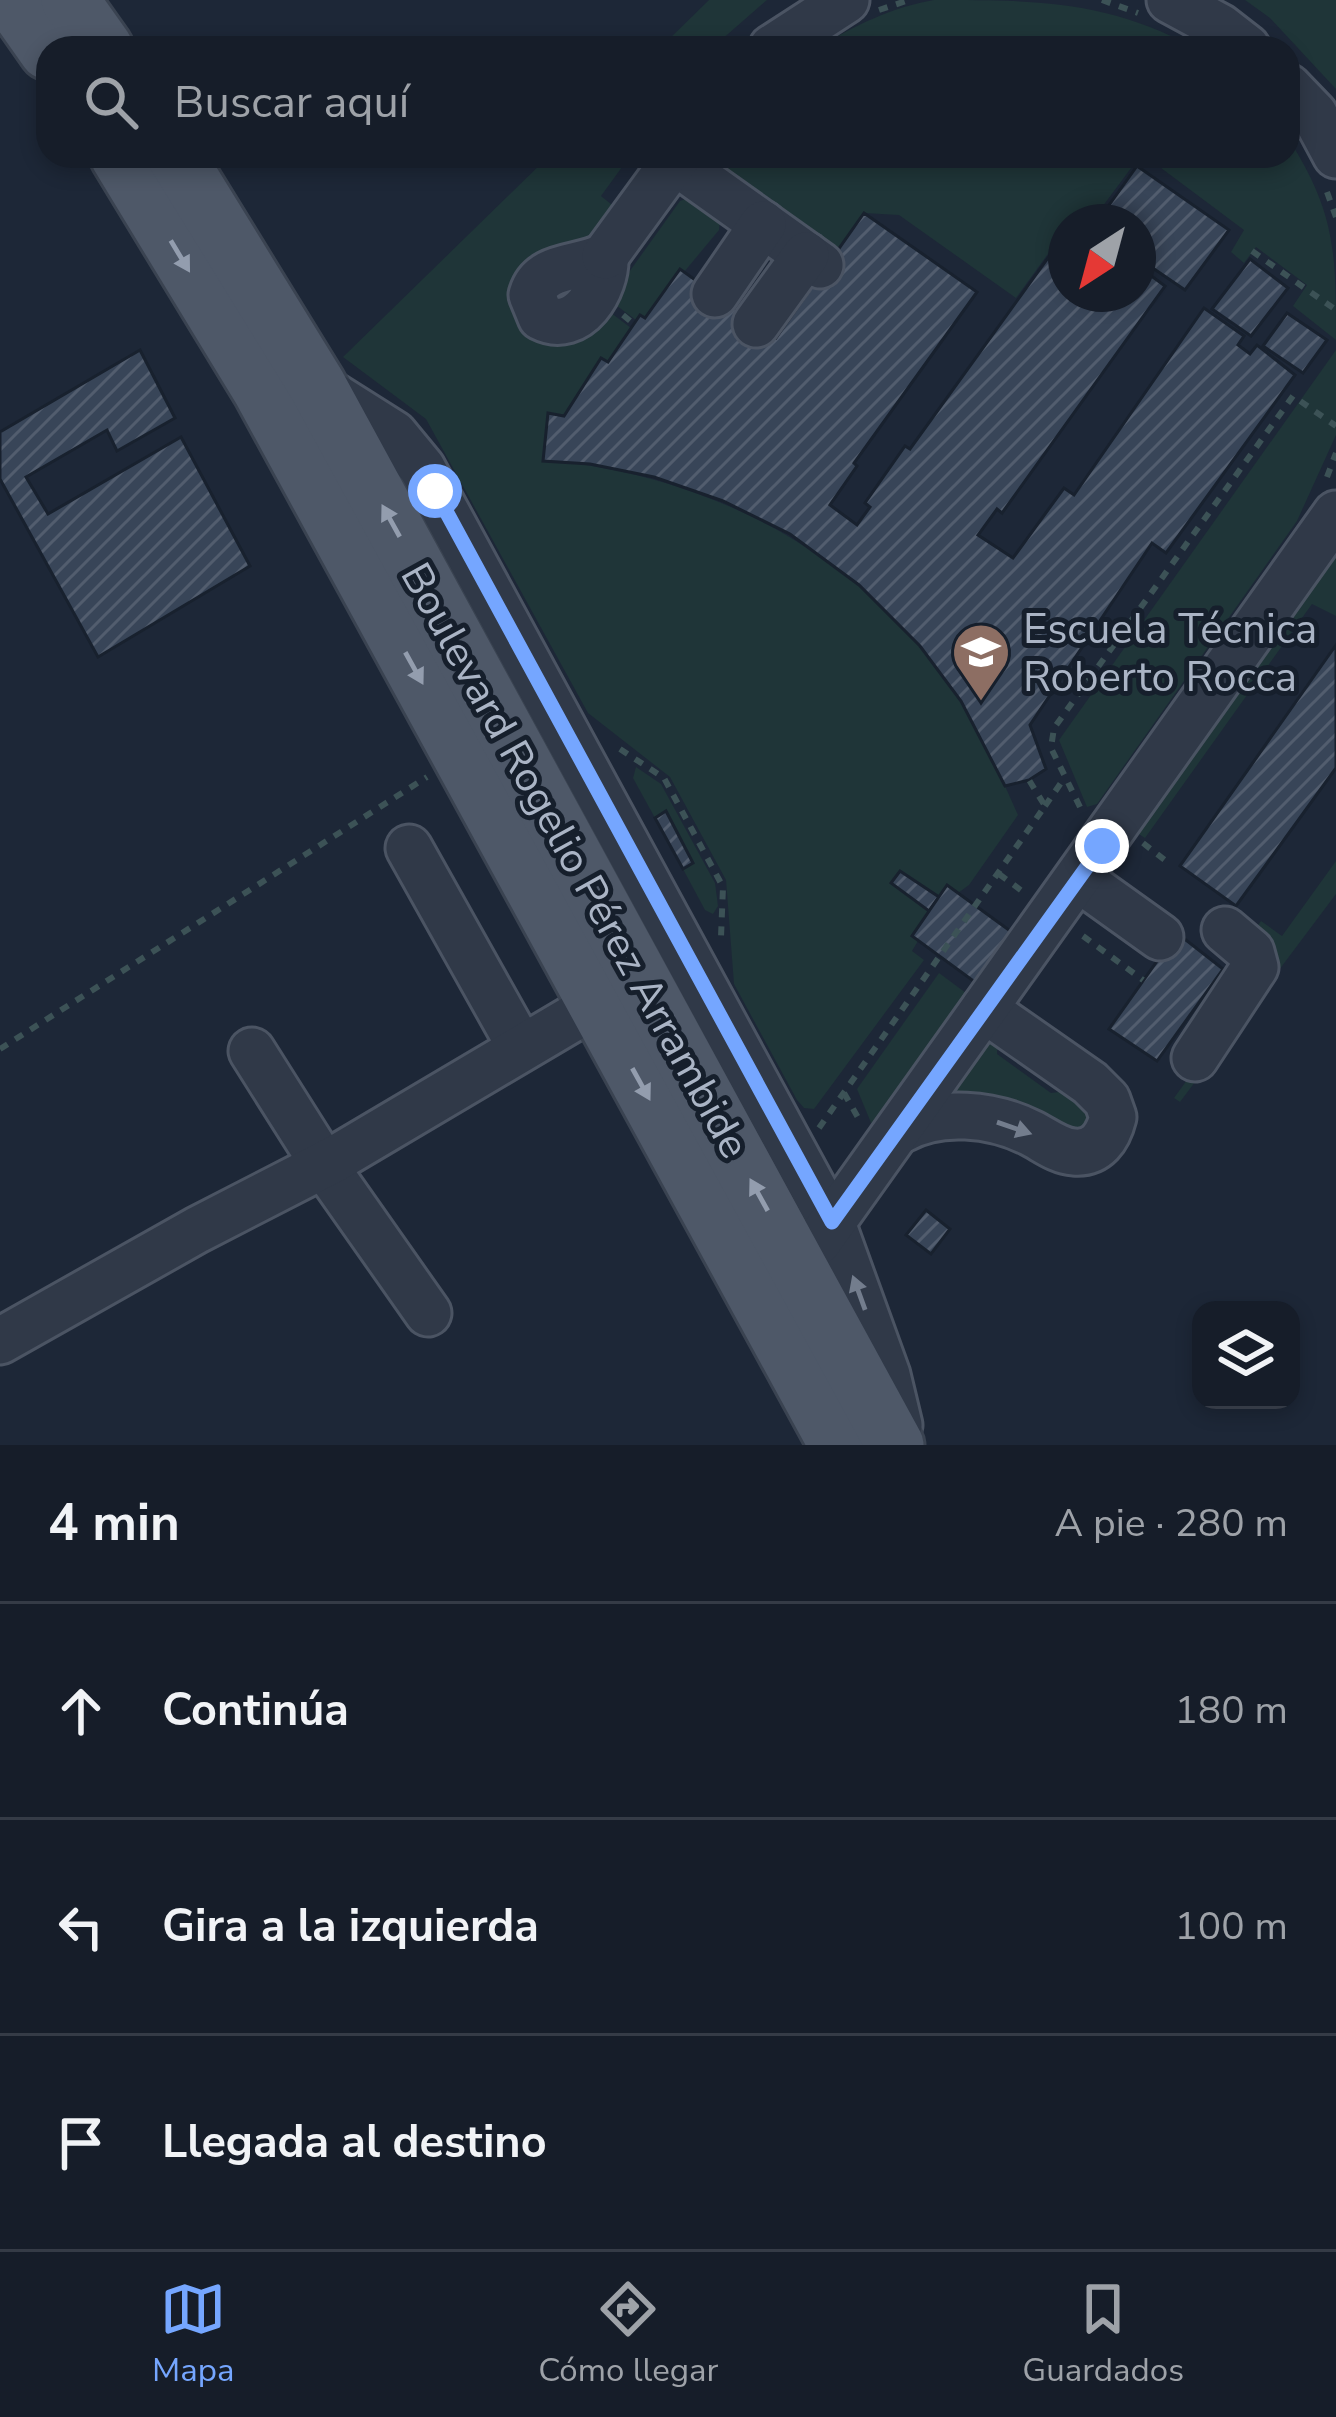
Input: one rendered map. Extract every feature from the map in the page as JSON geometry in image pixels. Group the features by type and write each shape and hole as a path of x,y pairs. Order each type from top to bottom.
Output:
{"main road":[{"path":"12,0 37,36"},
{"path":"70,0 96,36"},
{"name":"Boulevard Rogelio Pérez Arrambide","path":"126,168 262,391 826,1423 856,1445"},
{"name":"Boulevard Rogelio Pérez Arrambide","path":"183,168 317,385 799,1269 900,1445"}],"lane":[{"path":"790,36 846,0"},
{"path":"1170,0 1232,36"},
{"path":"1300,99 1314,114 1336,155"},
{"path":"605,256 669,168"},
{"path":"688,168 813,260 756,324"},
{"path":"715,294 763,224"},
{"path":"317,385 394,434 422,468 587,739 713,972 832,1222 887,1375 900,1445"},
{"path":"799,1269 1079,879 1329,500"},
{"path":"410,848 520,1046"},
{"path":"1079,879 1160,937"},
{"path":"1196,1058 1255,967 1251,952 1225,930"},
{"path":"0,1340 324,1165 597,1004"},
{"path":"901,1130 925,1119 970,1117 1027,1131 1067,1152 1088,1152 1103,1140 1112,1117 1100,1092 984,1010"},
{"path":"252,1051 324,1165 428,1312"}],"path":[{"path":"1252,250 1336,310"},
{"path":"619,312 634,324"},
{"path":"1087,818 1049,742 1054,728 1293,396 1336,426"},
{"path":"1329,500 1336,452"},
{"path":"587,739 664,778 703,850 722,887 713,972"},
{"path":"0,1049 461,754"},
{"path":"808,1144 1064,778"},
{"path":"1029,780 1045,806"},
{"path":"1130,834 1170,863"},
{"path":"1068,925 1143,980"}],"green space":[{"path":"709,0 767,0 726,36 672,36"},
{"path":"934,0 1069,6 1131,20 1170,36 838,36 903,7"},
{"path":"1245,0 1336,0 1336,89 1300,50 1300,36 1287,36"},
{"path":"1300,158 1330,234 1336,340 1293,306 1307,285 1256,247 1244,263 1231,252 1244,230 1161,168 1300,168"},
{"path":"537,168 621,168 601,196 617,209 586,253 519,304 598,303 631,328 608,362 601,359 564,416 548,413 543,460 666,483 780,531 831,564 879,604 922,649 960,700 1018,815 969,885 958,893 947,885 939,897 900,871 891,882 929,911 912,936 918,941 912,951 924,960 814,1109 804,1108 797,1100 734,984 726,880 670,777 588,713 426,419 343,357"},
{"path":"725,168 1131,168 1104,204 1048,204 1048,254 1016,298 899,215 864,213 832,260"},
{"path":"688,198 720,220 719,230 684,272 679,270 645,318 640,315 636,320 609,300 680,201"},
{"path":"1336,350 1336,435 1297,521 1097,804 1087,807 1059,740"},
{"path":"1336,548 1336,616 1312,604 1145,838 1134,831"},
{"path":"636,767 661,784 715,883 718,906 713,914 705,910 683,869 693,862 667,812 655,818 633,778"},
{"path":"1336,861 1336,894 1180,1102 1174,1098 1275,958 1254,931 1261,921 1282,936"},
{"path":"939,973 970,996 874,1130 857,1089"},
{"path":"993,1032 1018,1043 997,1054 1051,1093 1081,1089 1097,1105 1086,1137 947,1098"}],"building":[{"path":"1136,168 1229,230 1185,290 1156,270 1156,204 1110,204"},
{"name":"Escuela Técnica Roberto Rocca","path":"864,213 977,292 854,463 857,466 830,505 857,525 870,507 865,503 905,446 910,449 1048,258 1048,312 1146,312 1002,513 997,509 978,535 1013,558 1064,488 1074,495 1204,308 1244,336 1238,345 1250,354 1257,345 1295,375 1166,553 1152,543 1030,725 1046,769 1029,780 1005,786 961,701 920,646 859,585 790,534 723,501 654,477 590,464 543,461 548,413 564,416 601,358 608,362 680,269 776,338"},
{"path":"1250,259 1288,288 1251,336 1212,309"},
{"path":"1287,313 1327,340 1303,373 1263,346"},
{"path":"140,350 175,418 117,451 107,430 26,477 48,514 181,437 250,566 98,657 0,479 0,432"},
{"path":"1336,645 1336,768 1236,906 1180,866"},
{"path":"666,811 693,863 683,869 655,818"},
{"path":"900,871 939,897 929,911 891,883"},
{"path":"947,885 1035,949 998,999 912,936"},
{"path":"1177,933 1223,969 1157,1061 1109,1029"},
{"path":"926,1210 950,1229 931,1254 906,1235"}],"place":[{"name":"Escuela Técnica Roberto Rocca","path":"981,703"}],"route":[{"path":"435,491 832,1222 1102,846"}]}
